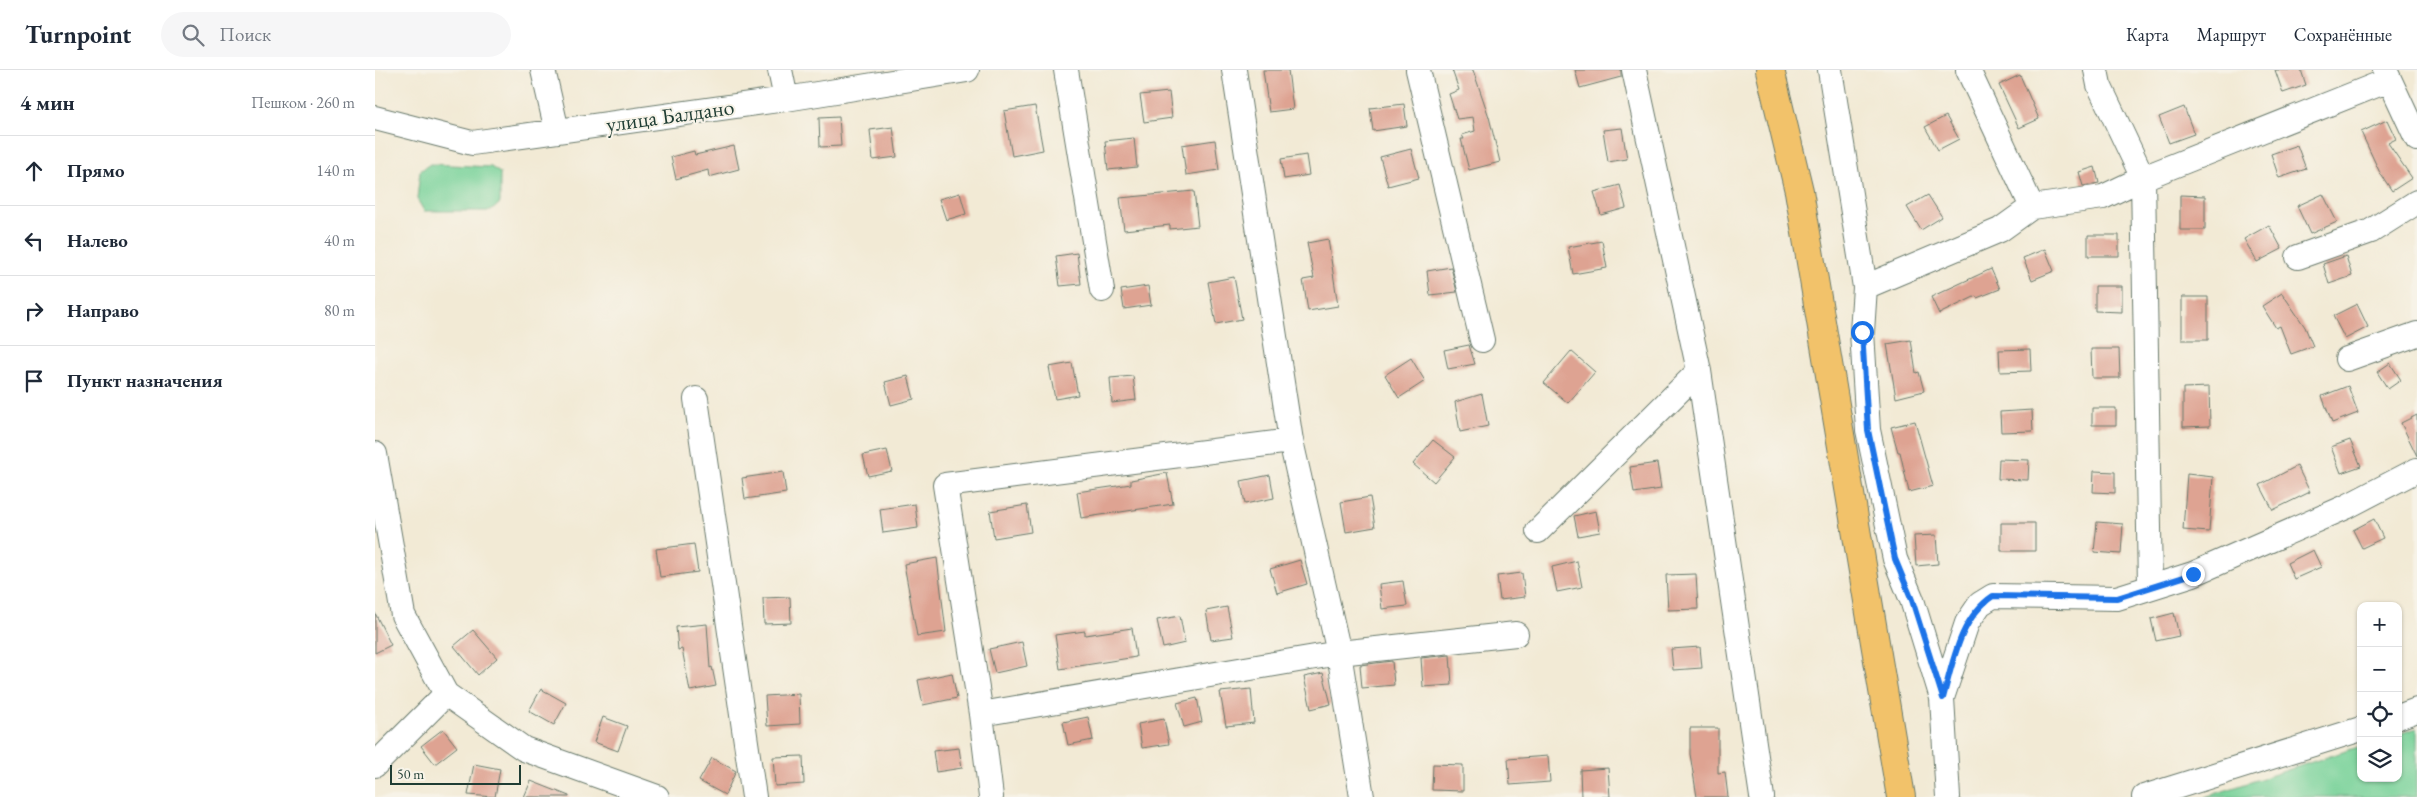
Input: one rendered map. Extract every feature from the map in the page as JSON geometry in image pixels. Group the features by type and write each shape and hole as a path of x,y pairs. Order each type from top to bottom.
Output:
{"main road":[{"path":"1770,70 1799,191 1901,797"}],"street":[{"path":"543,70 557,131"},
{"path":"780,70 786,99"},
{"name":"улица Балдано","path":"375,118 472,143 786,99 880,77 967,70"},
{"path":"1066,70 1102,290"},
{"path":"1234,70 1291,441 1339,653 1362,797"},
{"path":"1418,70 1482,340"},
{"path":"1634,70 1699,371 1762,797"},
{"path":"1830,70 1865,287 1862,332 1868,430 1895,559 1912,600 1943,698 1948,797"},
{"path":"1967,70 2032,207"},
{"path":"2096,70 2099,85 2143,178 2150,586"},
{"path":"1865,287 2000,230 2032,207 2103,198 2143,178 2387,75 2417,139"},
{"path":"2298,257 2371,231 2417,202"},
{"path":"2347,359 2417,334"},
{"path":"1538,531 1699,371"},
{"path":"697,399 754,797"},
{"path":"991,797 981,714 945,485 1291,441"},
{"path":"375,454 403,615 446,694 524,749 657,797"},
{"path":"1943,698 1967,623 1980,604 1993,596 2117,598 2150,586 2193,574 2346,507 2417,470"},
{"path":"981,714 1339,653 1516,634"},
{"path":"375,765 446,694"},
{"path":"2402,716 2417,710"},
{"path":"2143,797 2357,730"}],"green space":[{"path":"430,164 491,167 500,173 500,203 491,211 424,211 417,199 420,171"},
{"path":"2417,728 2417,797 2205,797 2357,747 2357,782 2402,782 2402,733"}],"building":[{"path":"1263,70 1288,70 1293,109 1269,112"},
{"path":"1452,70 1473,70 1489,117 1500,162 1469,170 1461,139 1464,139 1462,135 1475,131 1473,117 1457,119 1449,94 1459,90"},
{"path":"1575,70 1621,70 1621,77 1580,88"},
{"path":"2275,70 2301,70 2306,85 2283,93"},
{"path":"2020,75 2039,119 2019,128 1999,85"},
{"path":"1169,92 1172,118 1144,122 1140,95"},
{"path":"1404,104 1407,126 1373,131 1370,108"},
{"path":"1035,106 1043,150 1012,156 1004,111"},
{"path":"2184,107 2194,134 2169,143 2159,117"},
{"path":"1946,116 1959,139 1938,150 1925,127"},
{"path":"839,117 841,146 820,147 819,118"},
{"path":"2387,120 2396,139 2388,143 2412,178 2392,191 2380,173 2361,132"},
{"path":"893,127 897,157 873,160 870,130"},
{"path":"1622,128 1627,159 1608,162 1603,130"},
{"path":"1134,138 1137,167 1108,170 1105,141"},
{"path":"1215,140 1219,170 1186,175 1182,145"},
{"path":"2297,145 2306,169 2279,178 2271,154"},
{"path":"734,146 739,169 709,177 708,170 676,179 671,157 694,151 695,155"},
{"path":"1411,149 1419,178 1388,186 1380,157"},
{"path":"1306,155 1309,175 1284,179 1281,159"},
{"path":"2095,167 2099,183 2083,186 2079,172"},
{"path":"1620,185 1626,208 1601,215 1594,192"},
{"path":"1194,191 1198,226 1170,229 1170,225 1124,230 1120,198"},
{"path":"960,193 966,214 946,220 939,199"},
{"path":"2323,194 2337,222 2310,234 2297,206"},
{"path":"1928,195 1942,217 1921,230 1907,207"},
{"path":"2180,195 2205,196 2205,230 2180,230"},
{"path":"2269,225 2282,249 2257,262 2244,239"},
{"path":"2088,235 2119,235 2119,256 2088,256"},
{"path":"1328,239 1338,306 1308,311 1303,280 1314,278 1307,243"},
{"path":"1602,241 1607,268 1573,274 1568,247"},
{"path":"2045,249 2054,271 2032,280 2023,258"},
{"path":"1077,253 1081,284 1060,286 1056,256"},
{"path":"2346,256 2352,276 2329,284 2323,264"},
{"path":"1451,267 1457,292 1430,295 1427,271"},
{"path":"1991,269 2000,289 1977,298 1976,296 1939,314 1931,297"},
{"path":"1234,277 1242,319 1216,324 1208,282"},
{"path":"1148,286 1151,305 1124,309 1121,290"},
{"path":"2095,286 2122,286 2122,312 2095,311"},
{"path":"2282,293 2305,327 2313,346 2291,354 2280,326 2276,328 2262,306"},
{"path":"2182,297 2208,297 2208,340 2182,340"},
{"path":"2357,304 2368,327 2345,339 2333,316"},
{"path":"1911,340 1916,373 1919,372 1924,391 1896,398 1887,344"},
{"path":"1469,345 1475,364 1448,369 1444,350"},
{"path":"2030,349 2031,371 2000,372 1999,350"},
{"path":"2091,349 2119,349 2120,378 2092,378"},
{"path":"1571,351 1595,372 1568,403 1544,383"},
{"path":"1411,358 1425,381 1399,398 1385,375"},
{"path":"1072,363 1078,395 1055,399 1049,367"},
{"path":"2390,363 2401,380 2388,389 2377,372"},
{"path":"908,376 914,399 891,405 885,382"},
{"path":"1133,376 1136,400 1112,403 1110,378"},
{"path":"2348,386 2358,413 2332,423 2322,396"},
{"path":"2209,387 2210,426 2183,427 2183,388"},
{"path":"1482,394 1488,426 1460,432 1455,402"},
{"path":"2092,408 2116,408 2116,425 2092,425"},
{"path":"2032,410 2033,431 2001,432 2000,412"},
{"path":"2417,415 2417,456 2401,423"},
{"path":"1915,421 1933,486 1909,492 1900,452 1898,452 1891,427"},
{"path":"1433,440 1455,457 1434,482 1413,464"},
{"path":"2350,440 2361,466 2341,473 2331,447"},
{"path":"887,450 892,471 868,476 863,455"},
{"path":"1999,459 2029,460 2028,480 1998,479"},
{"path":"1657,463 1661,489 1634,493 1630,467"},
{"path":"2297,466 2310,492 2273,510 2260,485"},
{"path":"2094,471 2115,472 2115,493 2093,492"},
{"path":"783,472 786,493 745,499 742,478"},
{"path":"1167,473 1173,504 1081,518 1077,492 1131,484 1131,480"},
{"path":"2187,474 2213,477 2209,532 2183,530"},
{"path":"1270,475 1274,498 1245,504 1241,481"},
{"path":"1370,497 1375,527 1346,532 1341,502"},
{"path":"915,504 918,528 883,533 880,509"},
{"path":"1027,505 1031,532 994,538 990,511"},
{"path":"1596,511 1600,532 1578,536 1574,516"},
{"path":"2374,519 2383,538 2362,548 2353,530"},
{"path":"2097,522 2123,524 2121,554 2094,552"},
{"path":"2001,523 2035,523 2035,551 2001,551"},
{"path":"1936,535 1938,564 1916,566 1914,536"},
{"path":"694,544 698,572 660,577 656,549"},
{"path":"2313,550 2321,567 2294,579 2287,563"},
{"path":"937,558 946,632 917,636 904,564"},
{"path":"1300,560 1307,584 1277,593 1270,569"},
{"path":"1577,561 1582,587 1557,592 1552,567"},
{"path":"1522,573 1525,597 1500,600 1497,576"},
{"path":"1696,574 1698,609 1668,610 1666,575"},
{"path":"1403,581 1407,606 1382,609 1379,584"},
{"path":"790,597 791,623 764,624 763,598"},
{"path":"1227,607 1233,637 1211,640 1206,611"},
{"path":"375,613 391,645 375,653"},
{"path":"2174,613 2179,636 2156,641 2151,619"},
{"path":"1180,616 1185,643 1163,648 1157,620"},
{"path":"707,624 710,668 712,667 716,686 690,691 682,649 678,650 676,627"},
{"path":"1132,628 1136,657 1060,669 1055,635 1085,631 1085,635"},
{"path":"473,630 497,658 478,675 454,646"},
{"path":"1022,642 1027,666 995,673 989,649"},
{"path":"1700,647 1702,668 1673,670 1671,649"},
{"path":"1450,655 1452,685 1423,687 1421,658"},
{"path":"1392,661 1394,685 1362,688 1360,665"},
{"path":"952,673 957,698 923,705 918,680"},
{"path":"1323,673 1331,704 1311,709 1304,677"},
{"path":"541,689 566,703 554,725 529,711"},
{"path":"1251,689 1254,723 1226,726 1220,692"},
{"path":"799,694 800,724 767,726 765,696"},
{"path":"1197,698 1202,722 1184,727 1177,703"},
{"path":"603,717 627,726 618,751 594,742"},
{"path":"1088,717 1093,740 1068,745 1063,722"},
{"path":"1164,719 1169,744 1142,748 1138,724"},
{"path":"1690,728 1718,728 1718,773 1725,772 1728,797 1697,797 1690,754"},
{"path":"443,729 457,747 435,764 421,746"},
{"path":"959,748 962,768 936,772 933,751"},
{"path":"803,756 804,784 775,786 773,757"},
{"path":"1548,756 1550,782 1510,785 1508,759"},
{"path":"712,758 736,771 725,795 699,781"},
{"path":"474,764 500,769 495,797 468,795"},
{"path":"1433,764 1463,765 1463,791 1432,790"},
{"path":"1608,768 1610,797 1581,797 1580,770"},
{"path":"531,781 569,796 569,797 524,797"}],"route":[{"path":"1862,332 1868,430 1895,559 1912,600 1933,674 1943,698 1955,655 1967,623 1980,604 1993,596 2117,598 2150,586 2193,574"}]}
